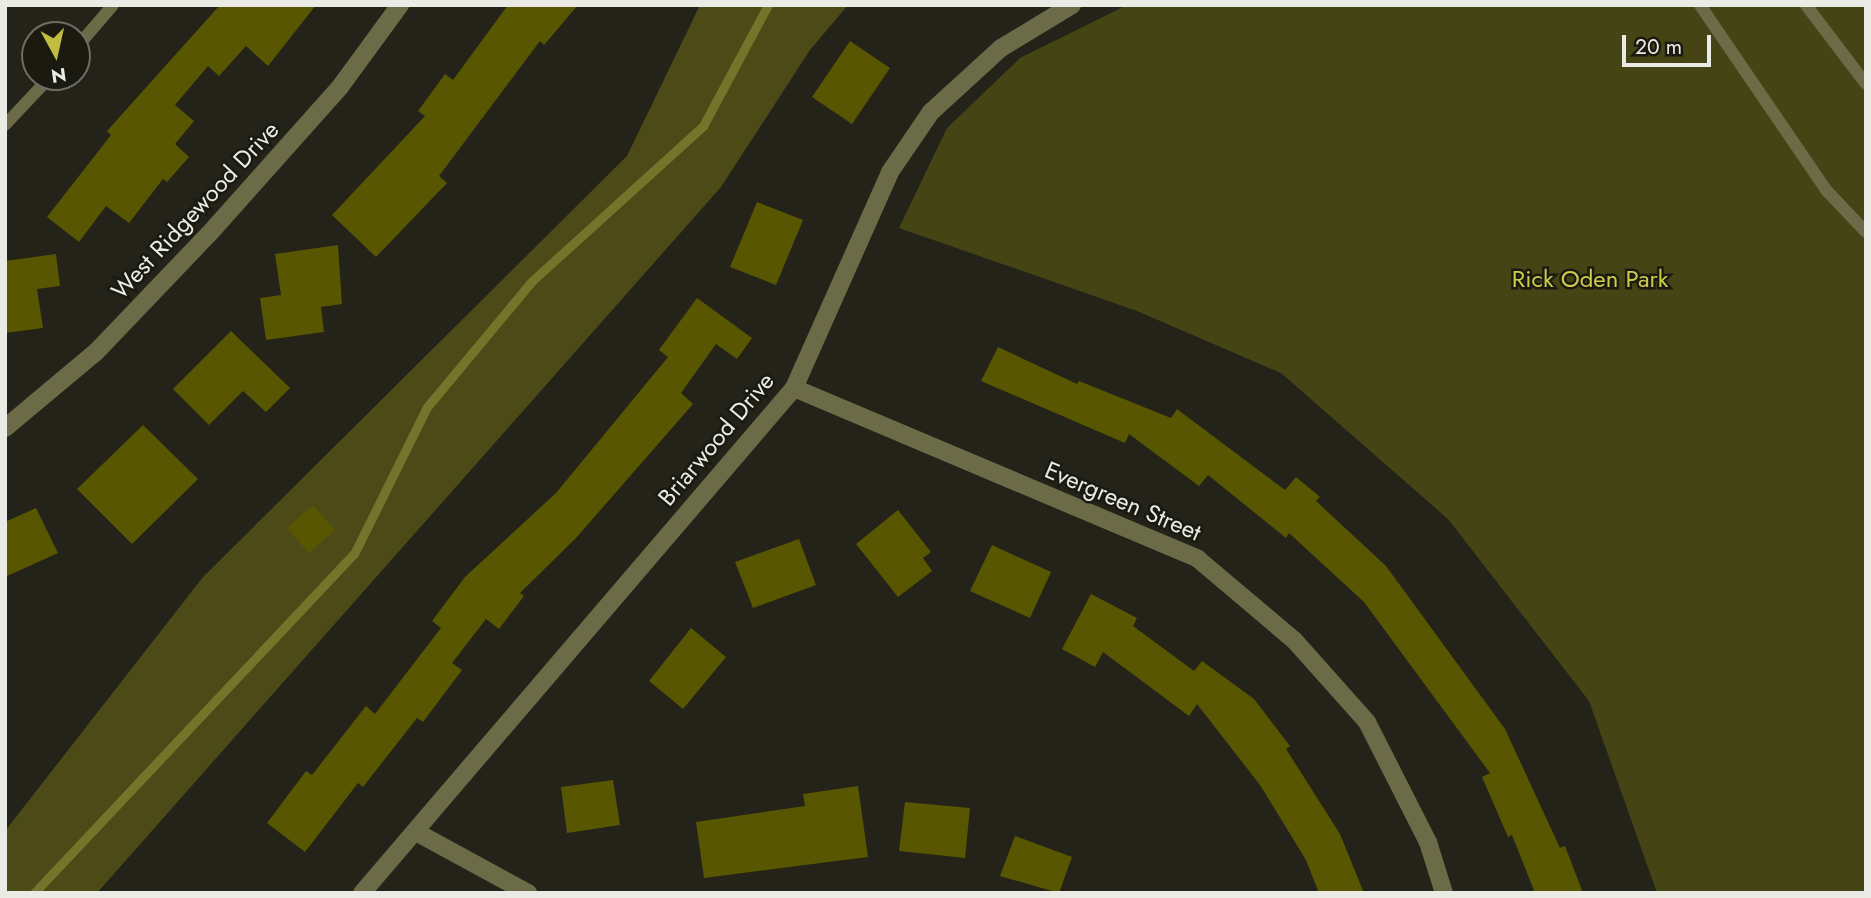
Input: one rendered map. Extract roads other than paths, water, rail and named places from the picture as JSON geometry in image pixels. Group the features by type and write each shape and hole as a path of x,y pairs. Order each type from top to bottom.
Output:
{"street":[{"name":"West Ridgewood Drive","path":"5,428 97,351 209,234 340,87 400,5"},
{"name":"Briarwood Drive","path":"362,893 794,388 890,172 931,112 1001,48 1072,5"},
{"name":"Evergreen Street","path":"794,388 1198,559 1294,640 1367,722 1428,842 1444,893"},
{"path":"416,832 528,893"}],"lane":[{"path":"91,31 113,5"},
{"path":"1700,5 1826,190 1866,233"},
{"path":"1806,5 1866,85"},
{"path":"5,125 37,91"}],"waterway":[{"path":"34,893 354,554 427,407 532,281 703,126 768,5"}],"park label":[{"name":"Rick Oden Park","path":"1590,279"}]}
